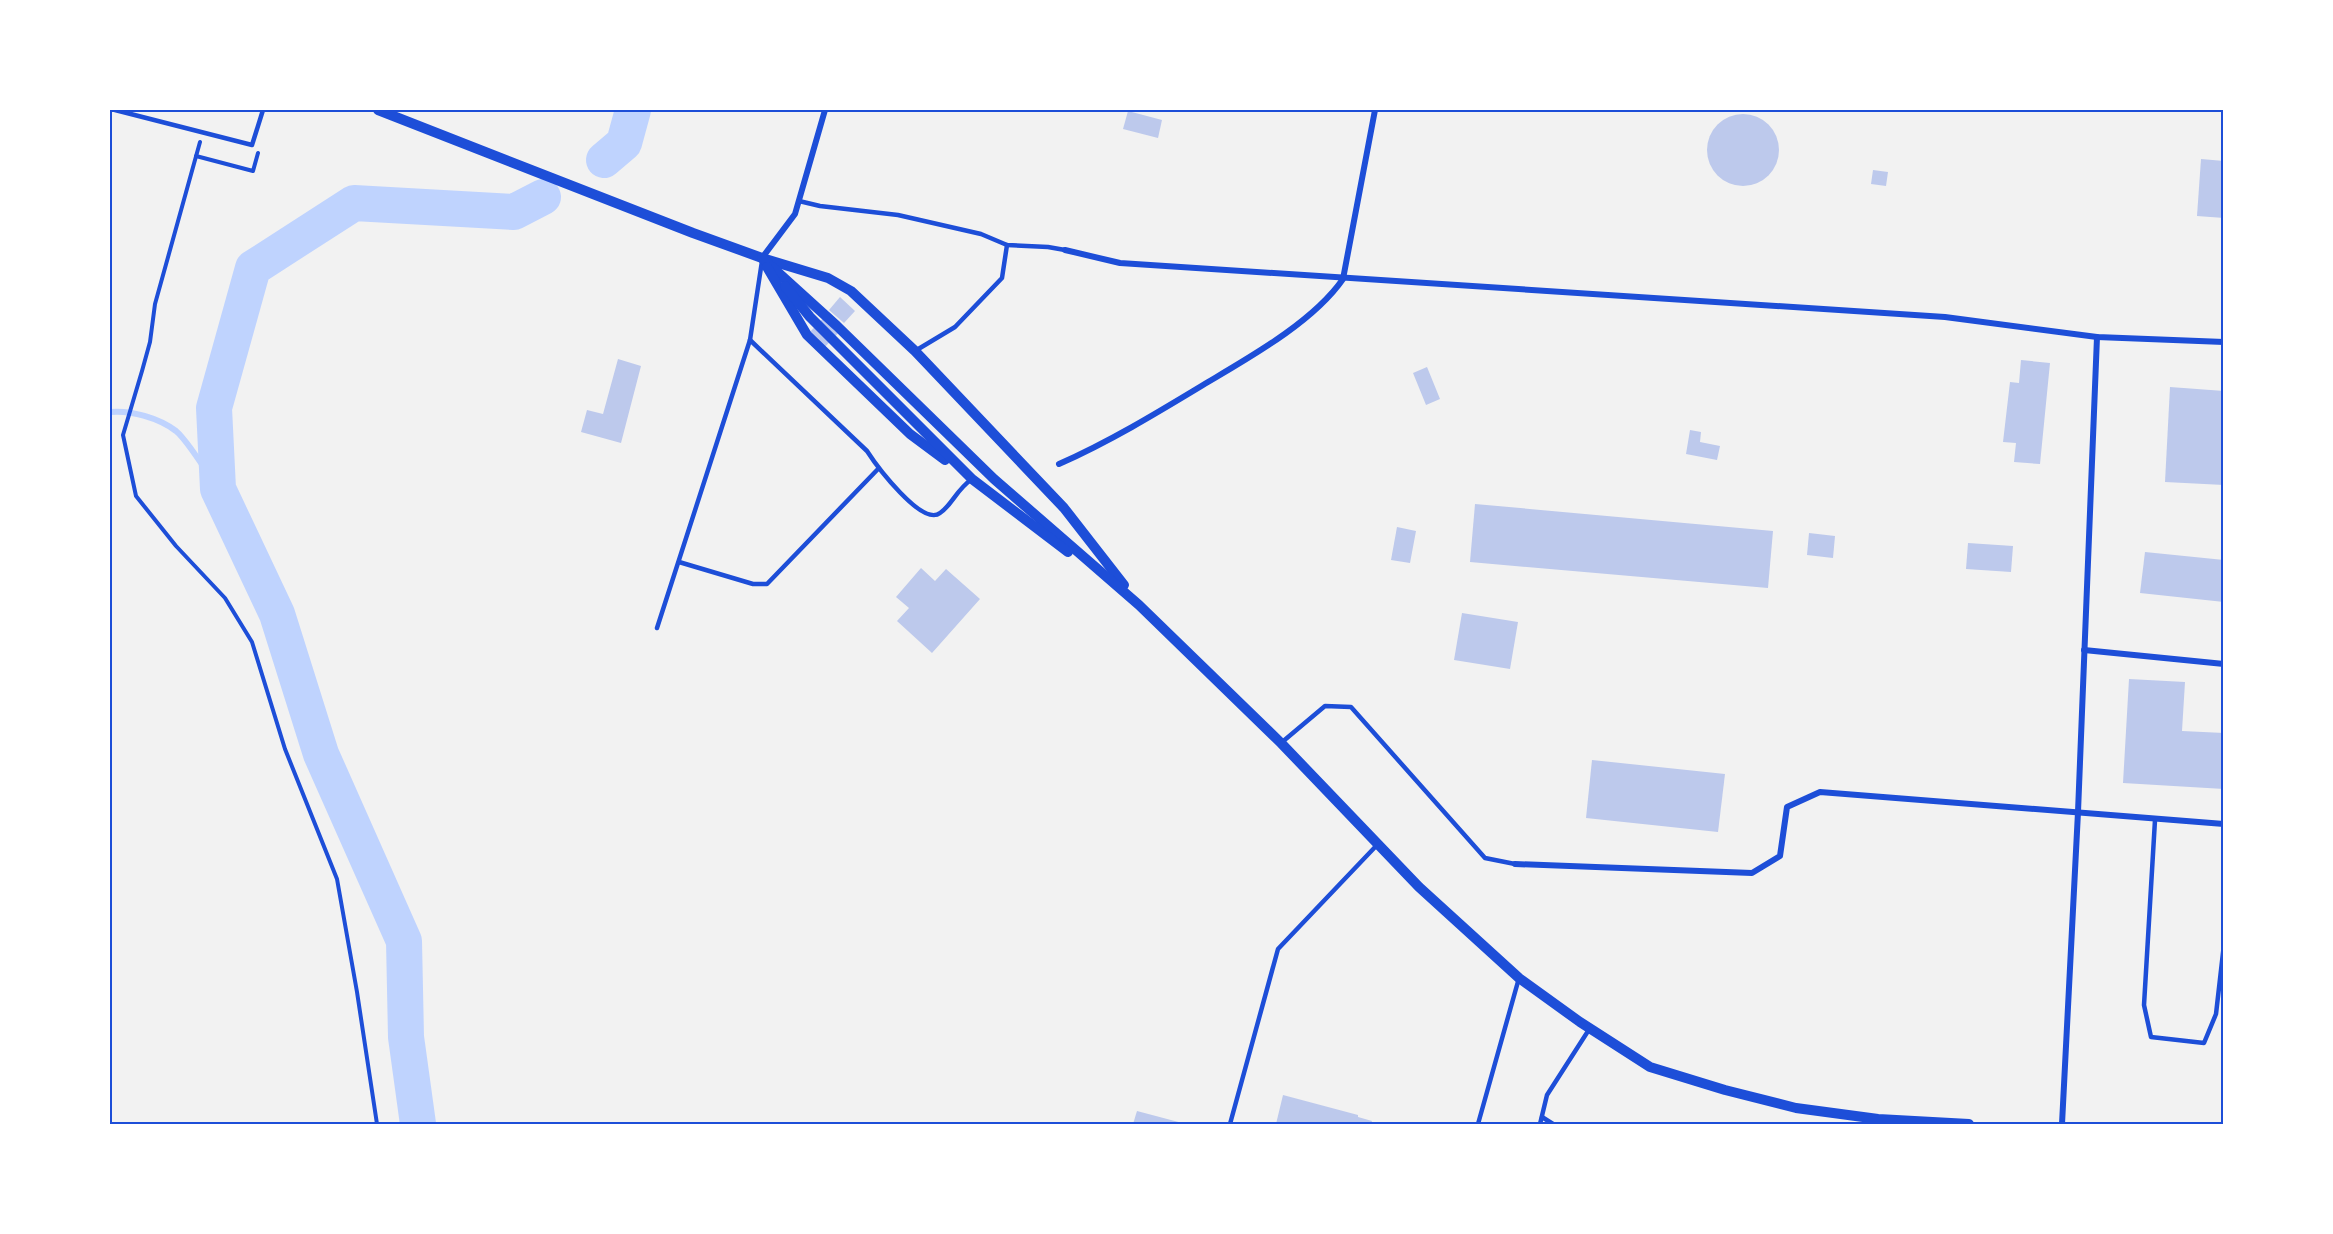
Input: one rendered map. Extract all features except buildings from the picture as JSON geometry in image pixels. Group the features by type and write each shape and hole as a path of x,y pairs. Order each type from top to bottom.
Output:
{"street":[{"path":"378,110 693,233 762,258 828,278 851,291 915,351 1064,508 1139,605"},
{"path":"762,258 795,214 825,110"},
{"path":"1059,464 1098,447 1273,343 1333,293 1342,279 1375,110"},
{"path":"1065,250 1120,262 1342,279 1945,317 2097,337 2223,342"},
{"path":"762,258 810,317 972,479 1139,605"},
{"path":"762,258 837,326 994,479 1139,605 1281,743 1419,887 1519,978 1650,1067 1725,1090 1796,1108 1878,1119 1969,1125"},
{"path":"2062,1125 2078,812 2097,337"},
{"path":"2084,650 2223,664"},
{"path":"1515,864 1752,873 1780,856 1787,807 1820,792 2223,824"}],"lane":[{"path":"115,110 252,146 263,110"},
{"path":"799,201 820,206 898,215 981,234 1007,245 1065,250"},
{"path":"915,351 955,327 1002,278 1007,245"},
{"path":"657,628 750,340 762,258"},
{"path":"750,340 867,451 878,469 921,513 933,516 940,513 960,487 972,479"},
{"path":"679,561 753,584 767,584 878,469"},
{"path":"1281,743 1325,706 1351,707 1485,858 1515,864"},
{"path":"2154,819 2144,1005 2151,1037 2204,1044 2216,1014 2223,944"},
{"path":"1230,1125 1278,949 1377,845"},
{"path":"1478,1125 1519,978"},
{"path":"1540,1125 1548,1095 1590,1028"},
{"path":"1542,1117 1553,1125"}],"path":[{"path":"202,133 155,304 150,342 123,434 135,496 176,546 225,598 252,642 285,749 337,879 377,1125"}],"waterway":[{"path":"604,160 624,143 633,110"},
{"path":"418,1124 406,1037 404,941 321,754 277,614 218,489 214,408 253,268 354,203 514,212 543,197"},
{"path":"110,412 127,412 144,416 176,431 192,450 218,489"}]}
